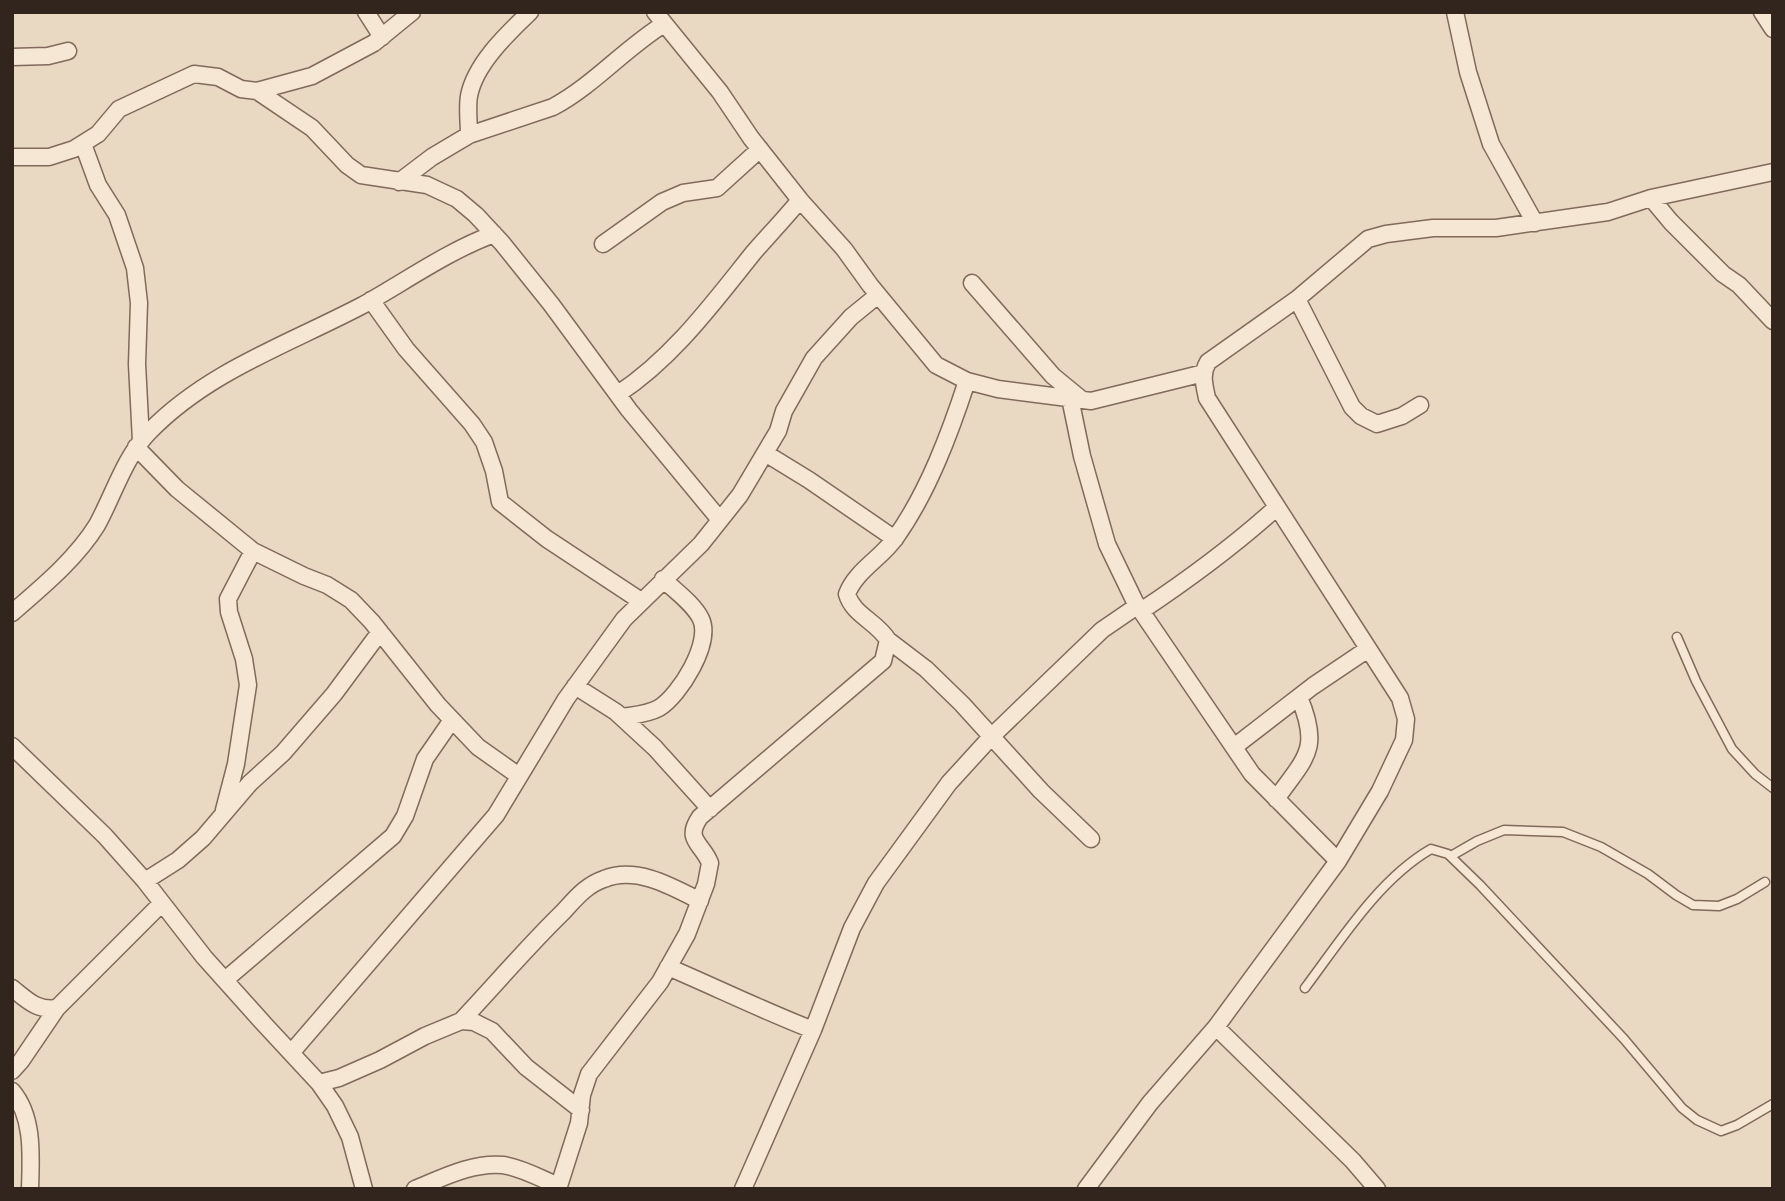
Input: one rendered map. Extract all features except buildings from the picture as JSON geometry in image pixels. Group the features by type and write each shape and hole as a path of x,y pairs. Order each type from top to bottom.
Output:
{"street":[{"path":"366,12 382,37"},
{"path":"12,157 48,158 74,149 98,134 119,109 194,74 218,77 241,89 257,91 312,76 347,59 382,37 412,12"},
{"path":"469,135 469,96 474,81 483,63 530,12"},
{"path":"1455,12 1468,72 1491,144 1535,223"},
{"path":"1762,12 1773,29"},
{"path":"399,182 432,157 469,135 553,107 590,85 660,18 720,92 800,200 844,249 936,365 967,381 998,389 1091,401 1204,373"},
{"path":"12,57 48,56 68,51"},
{"path":"257,91 312,128 347,165 361,175 427,185 457,200 494,234 720,520"},
{"path":"83,144 98,185 117,215 135,268 139,303 138,444 177,488 253,551 327,585 351,600 452,720 478,747 519,776"},
{"path":"603,244 662,202 683,193 717,188 760,149"},
{"path":"1086,1189 1150,1103 1216,1027 1338,861 1380,791 1405,740 1406,719 1400,698 1207,397 1203,382 1208,362 1297,299 1368,239 1433,228 1496,228 1608,212 1651,198 1773,172"},
{"path":"1651,198 1679,231 1723,274 1739,285 1773,321"},
{"path":"618,394 636,383 679,341 733,282 800,200"},
{"path":"12,613 60,570 96,526 138,444 211,381 371,300 467,244 494,234"},
{"path":"972,283 1075,399 1082,456 1107,544 1139,608 1252,774 1338,861"},
{"path":"291,1053 496,815 575,686 624,619 701,544 740,495 778,431 784,411 814,358 851,317 878,295"},
{"path":"1297,299 1352,407 1361,416 1377,424 1402,416 1420,405"},
{"path":"371,300 406,349 472,424 484,442 494,471 500,502 547,539 641,601"},
{"path":"967,381 950,433 913,509 895,538 857,576 847,594 850,604 888,640 926,669 1091,839"},
{"path":"765,453 895,538"},
{"path":"743,1189 813,1030 852,928 876,883 950,783 991,737 1102,630 1192,578 1239,542 1277,507"},
{"path":"223,815 236,764 248,685 244,659 229,612 229,599 253,551"},
{"path":"622,718 645,714 660,708 669,700 677,692 702,643 702,621 692,607 663,579"},
{"path":"145,881 178,860 203,838 250,783 283,753 317,714 380,632"},
{"path":"415,1189 480,1166 502,1165 521,1170 559,1188 571,1151 589,1074 632,1020 687,934 709,873 710,863 697,845 693,832 700,817 883,661 888,640"},
{"path":"1234,747 1368,649"},
{"path":"575,686 622,718 655,748 710,809"},
{"path":"1276,799 1308,754 1308,718 1299,697"},
{"path":"225,980 393,836 405,816 425,759 452,720"},
{"path":"12,746 79,809 145,881 225,980 319,1083 335,1106 349,1137 364,1189"},
{"path":"319,1083 349,1073 461,1021 531,942 582,891 605,878 632,875 662,881 699,901"},
{"path":"12,1071 22,1061 57,1008 162,903"},
{"path":"668,967 766,1012 813,1030"},
{"path":"12,988 32,1004 46,1009 57,1008"},
{"path":"461,1021 474,1022 492,1031 526,1067 581,1110"},
{"path":"1216,1027 1353,1161 1377,1189"},
{"path":"12,1091 22,1103 28,1127 30,1189"}],"lane":[{"path":"1677,637 1696,681 1732,749 1755,774 1773,788"},
{"path":"1451,856 1504,830 1563,832 1601,847 1648,874 1693,905 1719,906 1737,899 1765,882"},
{"path":"1305,988 1383,888 1410,861 1431,849 1451,856 1624,1039 1682,1108 1697,1120 1721,1130 1737,1125 1773,1104"}]}
